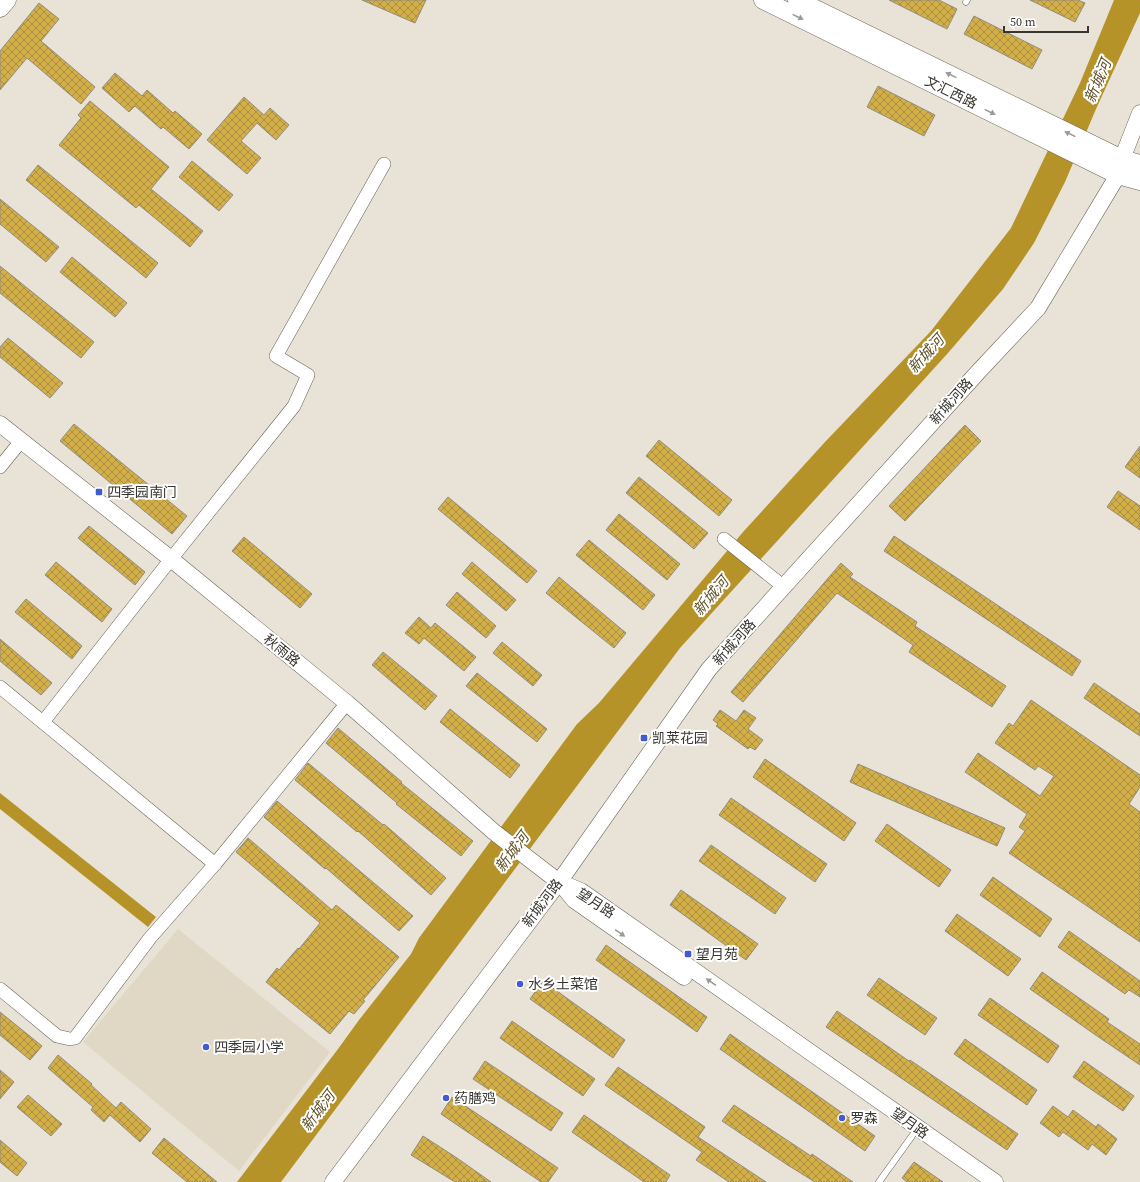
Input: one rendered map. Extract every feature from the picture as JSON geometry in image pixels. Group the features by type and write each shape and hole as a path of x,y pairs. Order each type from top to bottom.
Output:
{"main road":[{"path":"0,8 7,0"},
{"name":"文汇西路","path":"763,0 1045,130"},
{"name":"文汇西路","path":"799,1 1045,130 1120,167 1140,181"},
{"name":"文汇西路","path":"1120,167 1140,164"}],"street":[{"name":"新城河路","path":"333,1182 559,882 709,669 978,371 1038,308 1120,167 1140,113"},
{"path":"43,722 294,406 308,375 276,356 384,164"},
{"name":"秋雨路","path":"0,424 171,559 347,704 494,832 559,882"},
{"path":"0,468 21,440"},
{"path":"724,539 784,586"},
{"path":"0,687 215,864"},
{"path":"0,989 57,1036 70,1039 74,1038 150,938 215,864 347,704"},
{"name":"望月路","path":"559,882 574,900 977,1182"},
{"name":"望月路","path":"559,882 581,892 995,1182"}],"lane":[{"path":"879,1182 912,1136"}],"shaded area":[{"name":"四季园小学","path":"178,929 330,1052 239,1171 83,1042"}],"water":[{"name":"新城河","path":"1114,0 1140,0 1140,13 1096,109 1065,182 1034,243 1003,289 948,353 680,648 281,1182 237,1182 359,1020 411,954 419,938 577,724 599,703 743,532 825,442 931,331 1011,228 1080,83"},
{"path":"0,793 156,917 148,927 0,809"}],"building":[{"path":"362,0 426,0 415,23"},
{"path":"889,0 939,0 957,9 947,29"},
{"path":"1030,0 1078,0 1085,3 1075,22"},
{"path":"39,3 59,19 41,41 95,87 81,104 27,58 0,90 0,51"},
{"path":"974,16 1042,50 1032,69 964,34"},
{"path":"115,73 142,96 147,90 173,113 175,111 202,134 189,149 163,127 161,129 135,106 129,112 102,88"},
{"path":"878,86 935,115 924,136 867,107"},
{"path":"244,97 264,115 270,108 289,125 276,140 257,123 241,141 261,158 247,174 207,140"},
{"path":"90,101 169,167 151,189 203,231 190,247 139,205 136,208 59,145 81,118 78,115"},
{"path":"192,161 233,195 219,211 179,177"},
{"path":"38,165 158,263 146,278 26,180"},
{"path":"0,199 59,247 46,262 0,224"},
{"path":"72,257 127,303 115,317 60,272"},
{"path":"0,266 94,342 81,358 0,293"},
{"path":"8,338 63,383 50,398 0,357 0,347"},
{"path":"74,424 187,516 172,534 60,441"},
{"path":"965,425 981,441 905,521 889,506"},
{"path":"659,440 732,500 719,516 646,456"},
{"path":"1140,446 1140,478 1125,467"},
{"path":"639,477 708,533 694,549 626,493"},
{"path":"1118,491 1140,506 1140,530 1107,507"},
{"path":"448,497 537,571 527,583 438,509"},
{"path":"619,514 680,564 667,580 606,530"},
{"path":"89,526 145,572 135,585 78,538"},
{"path":"894,536 1081,661 1072,676 884,551"},
{"path":"244,537 312,594 300,608 232,551"},
{"path":"589,540 655,595 643,610 576,555"},
{"path":"56,562 112,609 102,622 45,575"},
{"path":"472,562 516,600 506,611 462,574"},
{"path":"841,563 853,574 850,577 917,622 915,626 1006,686 992,707 909,652 913,645 837,593 743,702 731,692"},
{"path":"559,577 626,633 614,648 546,593"},
{"path":"457,592 496,626 486,638 446,605"},
{"path":"26,599 82,646 72,659 15,612"},
{"path":"419,617 431,628 435,623 476,657 464,671 424,638 419,644 405,633"},
{"path":"0,639 52,683 41,695 0,661"},
{"path":"502,642 542,675 533,686 493,653"},
{"path":"383,652 437,696 425,710 372,665"},
{"path":"477,673 547,729 537,742 466,686"},
{"path":"1094,683 1140,714 1140,736 1084,698"},
{"path":"1031,700 1140,775 1140,787 1129,804 1140,812 1140,942 1009,853 1025,831 1019,827 1027,814 965,772 978,753 1040,796 1054,776 1038,766 1035,770 995,743 1009,723 1013,726"},
{"path":"450,709 520,765 510,778 440,722"},
{"path":"720,710 736,721 744,710 756,718 748,729 763,740 755,750 750,747 748,749 716,726 718,724 713,720"},
{"path":"338,728 402,782 401,783 473,841 461,856 396,804 397,803 326,743"},
{"path":"765,759 856,823 844,841 753,777"},
{"path":"308,763 383,825 384,824 446,878 431,895 358,831 357,832 295,780"},
{"path":"858,764 1005,828 997,846 850,782"},
{"path":"731,798 827,864 815,882 719,815"},
{"path":"277,801 413,916 399,931 264,817"},
{"path":"887,824 951,870 939,887 875,841"},
{"path":"248,838 332,910 336,905 399,957 363,1000 365,1001 354,1014 349,1011 330,1034 266,982 277,968 279,970 298,948 299,949 320,923 236,852"},
{"path":"711,845 786,898 775,914 699,861"},
{"path":"993,877 1052,919 1040,937 980,895"},
{"path":"681,890 758,944 746,960 670,905"},
{"path":"957,914 1021,959 1008,976 945,931"},
{"path":"1069,931 1140,981 1140,997 1129,990 1125,994 1058,947"},
{"path":"606,945 707,1017 697,1032 596,960"},
{"path":"1042,972 1109,1019 1107,1022 1140,1044 1140,1065 1030,989"},
{"path":"879,978 937,1018 925,1035 867,995"},
{"path":"543,981 625,1040 613,1058 530,999"},
{"path":"990,998 1059,1046 1048,1063 978,1015"},
{"path":"837,1011 1018,1134 1007,1150 826,1027"},
{"path":"0,1012 42,1046 30,1060 0,1035"},
{"path":"512,1021 595,1079 583,1096 500,1038"},
{"path":"730,1034 875,1136 865,1151 720,1049"},
{"path":"965,1039 1037,1090 1027,1105 954,1054"},
{"path":"58,1055 92,1084 91,1085 116,1108 121,1102 151,1129 140,1142 110,1115 104,1122 91,1110 93,1107 48,1068"},
{"path":"485,1061 563,1113 551,1131 473,1079"},
{"path":"1084,1061 1134,1096 1123,1111 1073,1077"},
{"path":"618,1067 705,1127 698,1137 766,1182 729,1182 696,1160 702,1152 605,1085"},
{"path":"0,1070 14,1082 0,1099"},
{"path":"28,1095 62,1124 51,1136 17,1107"},
{"path":"452,1097 558,1168 548,1182 541,1182 441,1114"},
{"path":"734,1105 811,1156 812,1154 853,1182 815,1182 786,1164 722,1121"},
{"path":"1053,1106 1068,1117 1073,1110 1096,1127 1098,1124 1117,1139 1106,1155 1092,1144 1088,1150 1063,1132 1059,1137 1040,1123"},
{"path":"584,1115 670,1175 666,1182 644,1182 572,1132"},
{"path":"423,1136 491,1182 455,1182 411,1155"},
{"path":"164,1138 217,1182 187,1182 152,1153"},
{"path":"0,1140 27,1163 17,1176 0,1162"},
{"path":"914,1162 943,1182 907,1182 902,1178"}],"place":[{"name":"四季园南门","path":"99,492"},
{"name":"凯莱花园","path":"644,738"},
{"name":"望月苑","path":"688,954"},
{"name":"水乡土菜馆","path":"520,984"},
{"name":"四季园小学","path":"206,1047"},
{"name":"药膳鸡","path":"446,1098"},
{"name":"罗森","path":"842,1118"}]}
